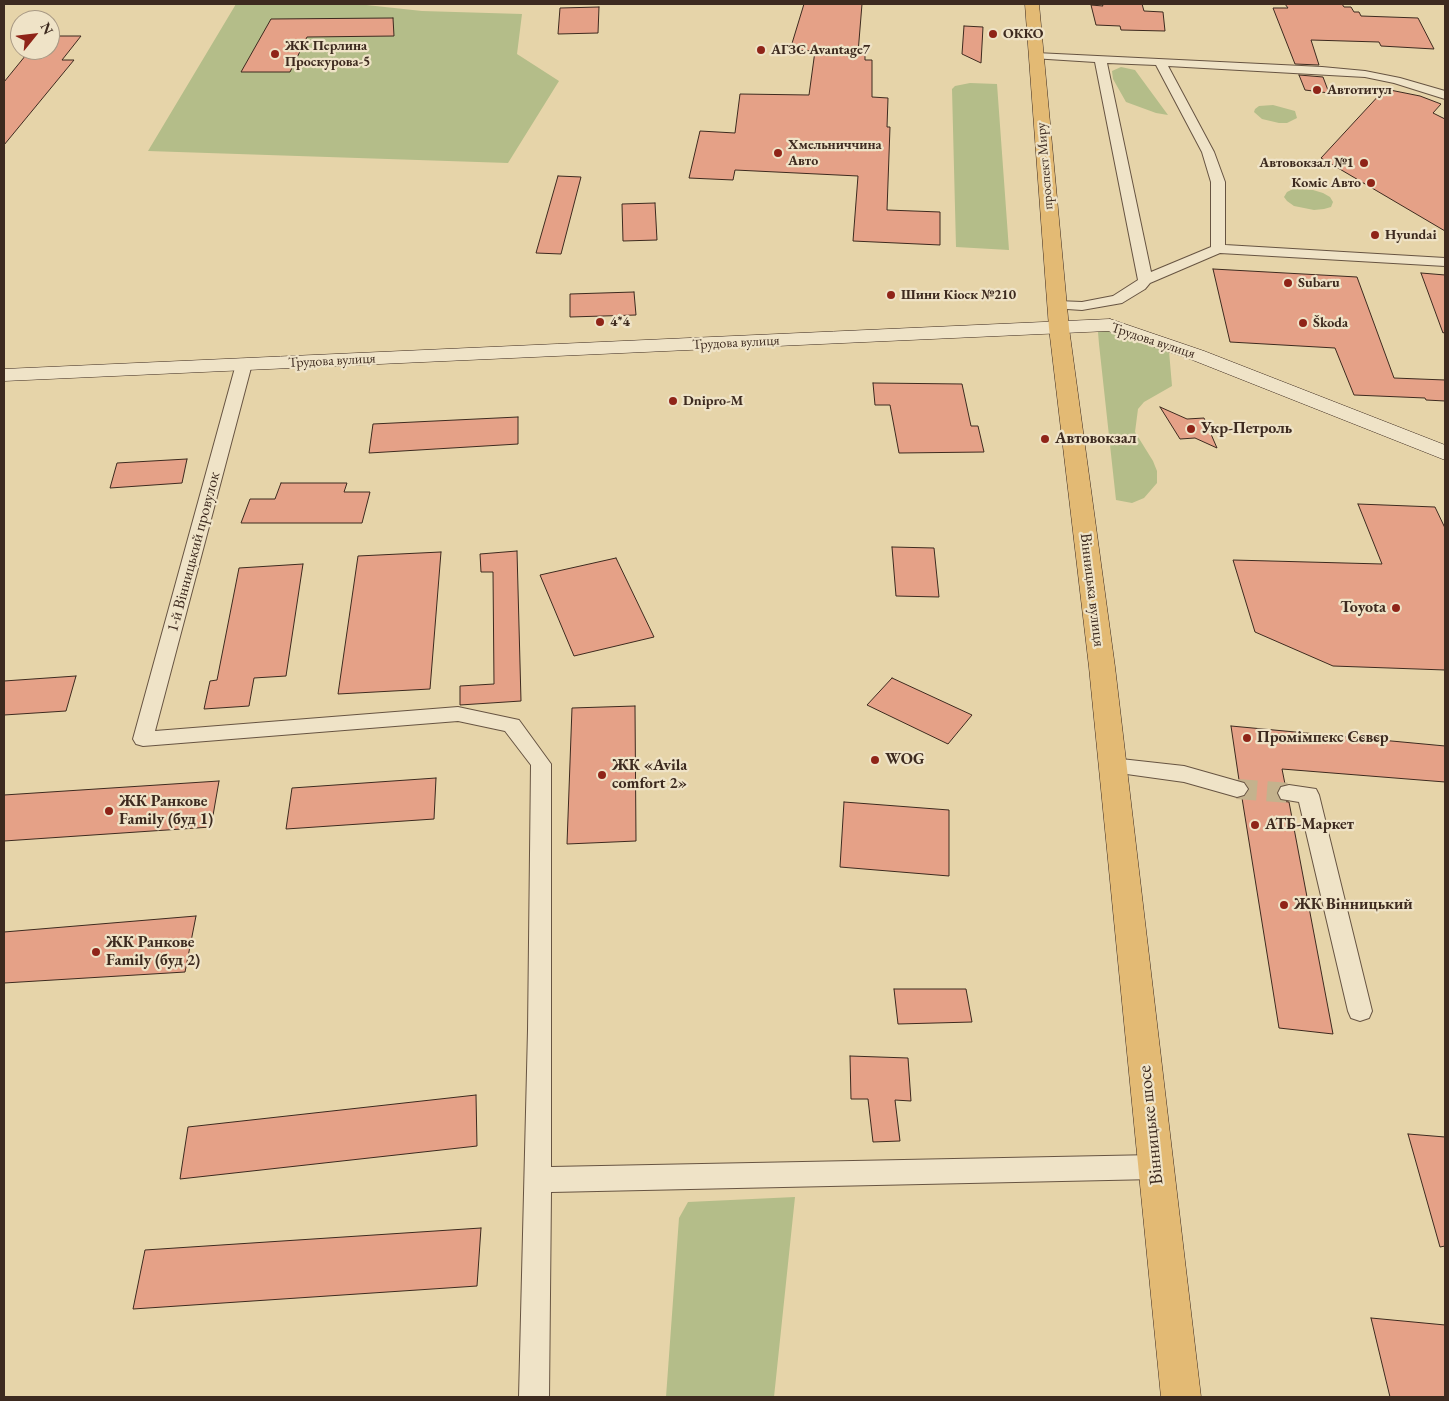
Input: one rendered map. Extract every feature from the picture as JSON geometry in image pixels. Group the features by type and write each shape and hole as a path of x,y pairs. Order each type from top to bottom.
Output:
{"main road":[{"name":"проспект Миру","path":"1032,4 1058,317"},
{"name":"Трудова вулиця","path":"4,375 244,364 1058,317 1110,325 1197,355 1445,453"},
{"name":"Вінницька вулиця","path":"1058,317 1122,852"},
{"name":"Вінницьке шосе","path":"1122,852 1181,1397"}],"street":[{"path":"1036,56 1322,70 1365,74 1419,86 1445,95"},
{"path":"1100,59 1143,283"},
{"path":"1160,62 1208,152 1218,182 1218,249"},
{"path":"1058,317 1082,306 1117,300 1143,283 1218,249 1445,262"},
{"name":"1-й Вінницький провулок","path":"244,364 143,739 458,714 512,725 541,764 538,1180"},
{"path":"1112,766 1184,774 1237,789"},
{"path":"1289,793 1308,795 1360,1011"},
{"path":"534,1397 538,1180 1155,1167"}],"green space":[{"path":"236,4 357,4 422,11 522,14 517,54 559,81 508,163 148,151"},
{"path":"1121,67 1135,70 1168,115 1156,113 1126,102 1113,79 1112,71"},
{"path":"970,83 997,84 1009,250 956,247 952,89 955,86"},
{"path":"1273,105 1295,111 1297,118 1287,123 1279,123 1262,119 1254,112 1259,106"},
{"path":"1293,189 1313,190 1323,193 1330,197 1333,202 1331,207 1324,209 1314,210 1294,206 1284,197 1287,192"},
{"path":"1109,330 1169,351 1172,386 1144,402 1138,409 1135,432 1153,461 1157,471 1157,483 1144,498 1132,503 1116,500 1098,332"},
{"path":"795,1197 774,1397 666,1397 679,1218 688,1202"}],"building":[{"path":"804,4 862,4 858,53 865,54 865,60 872,60 872,97 888,98 887,127 890,127 887,210 940,212 940,245 853,241 858,176 735,170 733,180 689,178 700,131 735,133 740,94 809,95 815,51 790,50"},
{"path":"1102,4 1142,4 1144,11 1163,12 1165,31 1121,30 1120,26 1096,25 1091,5 1103,6"},
{"path":"1285,4 1342,4 1344,7 1351,7 1354,12 1359,12 1361,16 1418,18 1434,49 1381,46 1379,42 1311,40 1319,65 1295,64 1273,8 1288,8"},
{"path":"599,7 598,33 558,34 560,8"},
{"name":"ЖК Перлина Проскурова-5","path":"393,18 394,36 307,37 290,72 241,72 271,19"},
{"path":"964,26 983,27 981,63 962,54"},
{"path":"60,36 81,36 62,60 74,60 4,145 4,82 22,60 60,60"},
{"path":"1299,75 1323,77 1329,93 1305,90"},
{"name":"Автовокзал №1","path":"1390,90 1420,96 1441,104 1433,113 1445,119 1445,231 1321,158 1382,92"},
{"path":"558,176 581,177 561,254 536,253"},
{"path":"655,203 657,240 623,241 622,204"},
{"path":"1213,269 1357,277 1394,378 1445,380 1445,401 1426,400 1425,398 1354,395 1335,348 1230,342"},
{"path":"1421,273 1445,275 1445,332 1443,333"},
{"path":"634,292 636,315 570,317 570,294"},
{"path":"873,383 962,384 971,426 978,426 984,452 899,453 890,405 875,405"},
{"name":"Укр-Петроль","path":"1160,407 1187,419 1204,418 1217,448 1195,438 1180,439"},
{"path":"518,417 518,444 369,453 373,424"},
{"path":"187,459 182,483 110,488 117,463"},
{"path":"281,483 347,483 344,492 370,492 362,523 241,523 250,499 275,499"},
{"path":"1358,504 1435,507 1445,528 1445,670 1333,666 1255,632 1233,560 1382,564"},
{"path":"892,547 934,548 939,597 896,596"},
{"path":"517,551 521,701 460,705 460,686 494,684 493,572 481,572 480,554"},
{"path":"441,552 430,689 338,694 358,556"},
{"path":"616,558 654,637 574,656 540,575"},
{"path":"303,564 286,676 254,678 249,706 204,709 210,681 217,680 239,568"},
{"path":"76,676 66,711 4,715 4,681"},
{"path":"892,678 972,715 948,744 867,705"},
{"name":"ЖК «Avila comfort 2»","path":"635,706 636,841 567,844 572,708"},
{"name":"ЖК Вінницький","path":"1231,726 1445,746 1445,782 1282,769 1285,784 1279,786 1276,794 1281,801 1289,802 1333,1034 1279,1028 1242,798 1246,796 1250,788 1246,782 1239,780"},
{"path":"436,778 434,819 286,829 292,788"},
{"name":"ЖК Ранкове Family (буд 1)","path":"219,781 211,827 4,841 4,795"},
{"path":"844,802 949,810 949,876 840,867"},
{"name":"ЖК Ранкове Family (буд 2)","path":"196,916 185,972 4,983 4,932"},
{"path":"894,989 966,989 972,1022 898,1024"},
{"path":"850,1056 908,1058 911,1101 895,1100 900,1141 873,1142 868,1099 851,1099"},
{"path":"476,1095 477,1146 180,1179 188,1127"},
{"path":"1408,1134 1445,1137 1445,1246 1440,1247"},
{"path":"481,1228 477,1286 133,1309 145,1250"},
{"path":"1371,1318 1445,1325 1445,1397 1390,1397"}],"tunnel":[{"path":"1237,789 1289,793"}],"place":[{"name":"ОККО","path":"993,34"},
{"name":"АГЗС Avantage7","path":"761,50"},
{"name":"ЖК Перлина Проскурова-5","path":"275,54"},
{"name":"Автотитул","path":"1317,90"},
{"name":"Хмельниччина Авто","path":"778,153"},
{"name":"Автовокзал №1","path":"1364,163"},
{"name":"Коміс Авто","path":"1371,183"},
{"name":"Hyundai","path":"1375,235"},
{"name":"Subaru","path":"1288,283"},
{"name":"Шини Кіоск №210","path":"891,295"},
{"name":"4*4","path":"600,322"},
{"name":"Škoda","path":"1303,323"},
{"name":"Dnipro-M","path":"673,401"},
{"name":"Укр-Петроль","path":"1191,429"},
{"name":"Автовокзал","path":"1045,439"},
{"name":"Toyota","path":"1396,608"},
{"name":"Промімпекс Сєвєр","path":"1247,738"},
{"name":"WOG","path":"875,760"},
{"name":"ЖК «Avila comfort 2»","path":"602,775"},
{"name":"ЖК Ранкове Family (буд 1)","path":"109,811"},
{"name":"АТБ-Маркет","path":"1255,825"},
{"name":"ЖК Вінницький","path":"1284,905"},
{"name":"ЖК Ранкове Family (буд 2)","path":"96,952"}]}
